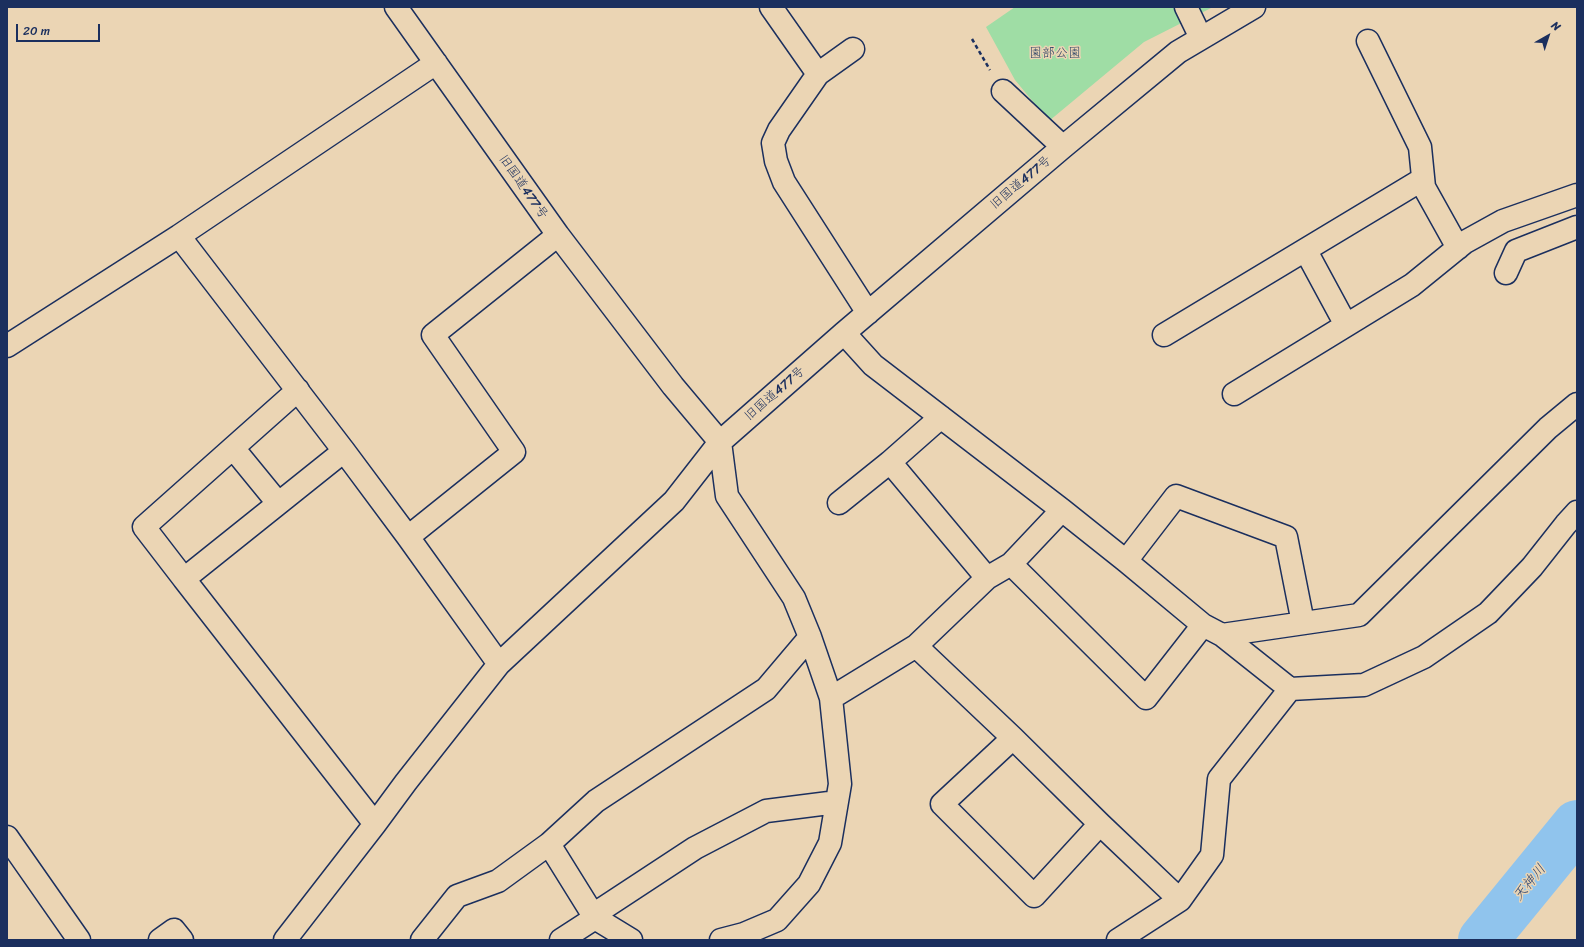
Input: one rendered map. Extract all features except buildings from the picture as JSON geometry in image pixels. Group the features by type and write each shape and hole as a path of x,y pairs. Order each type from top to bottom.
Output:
{"street":[{"name":"旧国道477号","path":"396,7 558,236 673,386 720,442 844,333 1063,147 1178,52 1254,7"},
{"path":"771,7 818,74"},
{"path":"1186,7 1201,38"},
{"path":"1368,41 1420,147 1424,187 1458,248"},
{"path":"853,48 818,74 778,130 773,144 776,161 784,182 868,313"},
{"path":"7,346 179,236 436,63"},
{"path":"1003,91 1063,147"},
{"path":"1164,336 1423,179"},
{"path":"1234,394 1412,285 1465,242 1503,221 1577,195"},
{"path":"1506,272 1516,251 1577,227"},
{"path":"179,236 344,451 499,664"},
{"path":"408,537 514,452 433,334 558,236"},
{"path":"1306,251 1346,325"},
{"path":"844,333 873,364 1062,510 1203,625 1222,635 1290,689 1364,685 1424,656 1488,613 1532,567 1577,512"},
{"path":"298,390 144,527 375,824"},
{"path":"1222,635 1358,615 1548,428 1577,404"},
{"path":"839,504 941,417"},
{"path":"720,442 727,496 794,598 832,698 840,784 830,842 809,884 777,920 744,934 721,940"},
{"path":"285,940 499,664 674,501 720,442"},
{"path":"233,448 278,503"},
{"path":"184,579 344,451"},
{"path":"890,462 987,578"},
{"path":"1126,561 1176,496 1286,537 1303,623"},
{"path":"832,698 916,646 987,578 1011,564 1062,510"},
{"path":"1011,564 1146,698 1203,625"},
{"path":"422,940 456,896 498,881 549,844 596,801 766,689 810,637"},
{"path":"916,646 1180,900"},
{"path":"1118,940 1180,900 1212,855 1219,779 1290,689"},
{"path":"1013,738 942,804 1034,896 1100,824"},
{"path":"560,940 695,848 766,811 837,802"},
{"path":"7,837 79,940"},
{"path":"549,844 594,916 631,940"},
{"path":"160,940 174,930 182,940"}],"path":[{"path":"972,39 1003,91"}],"green space":[{"name":"園部公園","path":"1015,7 1213,7 1144,42 1049,121 1015,80 986,27"}],"waterway":[{"name":"天神川","path":"1483,940 1577,825"}]}
